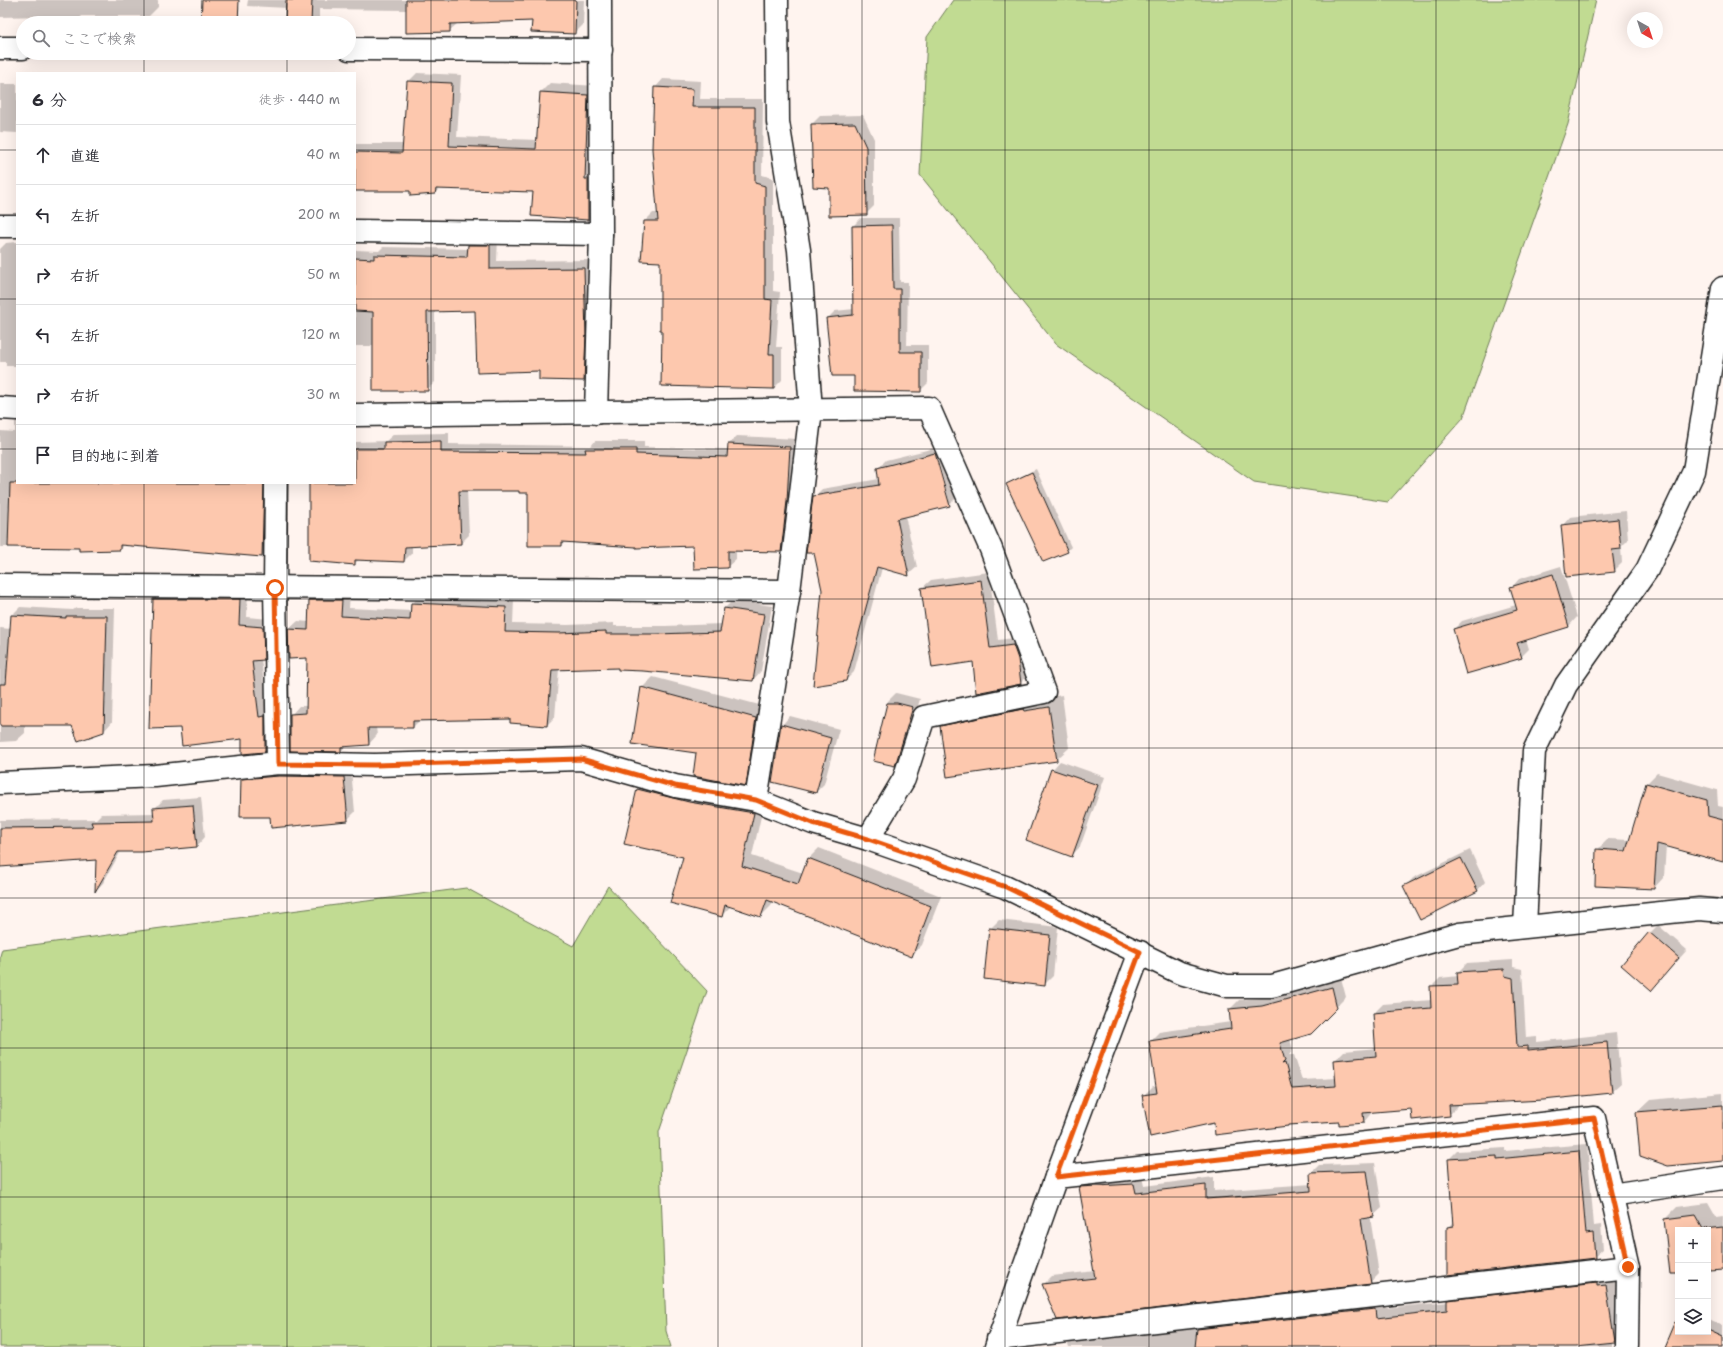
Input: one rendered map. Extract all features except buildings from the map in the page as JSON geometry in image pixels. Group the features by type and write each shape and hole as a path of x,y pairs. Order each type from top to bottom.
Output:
{"street":[{"path":"596,413 601,234 600,0"},
{"path":"756,800 789,591 811,410 799,250 778,122 777,0"},
{"path":"0,48 16,48"},
{"path":"356,49 601,50"},
{"path":"0,226 16,226"},
{"path":"356,231 601,234"},
{"path":"1524,926 1534,751 1566,685 1646,570 1694,471 1723,288"},
{"path":"0,408 16,409"},
{"path":"356,415 929,408 991,549 1044,692 924,717 904,779 868,839"},
{"path":"276,484 275,588 278,764"},
{"path":"0,585 789,591"},
{"path":"0,783 155,776 278,764 375,765 581,759 675,786 756,800 813,823 868,839 1006,887 1180,973 1227,986 1272,986 1458,934 1699,909 1723,911"},
{"path":"1140,952 1056,1177 997,1343 1628,1267"},
{"path":"1056,1177 1594,1118 1628,1267 1627,1347"},
{"path":"1612,1195 1723,1178"}],"green space":[{"path":"953,0 1596,0 1568,124 1463,418 1388,502 1254,482 1056,344 920,175 927,37"},
{"path":"608,886 707,991 659,1132 666,1331 671,1347 0,1347 0,956 2,949 466,888 573,946"}],"route":[{"path":"275,588 278,764 375,765 581,759 675,786 756,800 813,823 868,839 1006,887 1140,952 1056,1177 1594,1118 1628,1267"}]}
